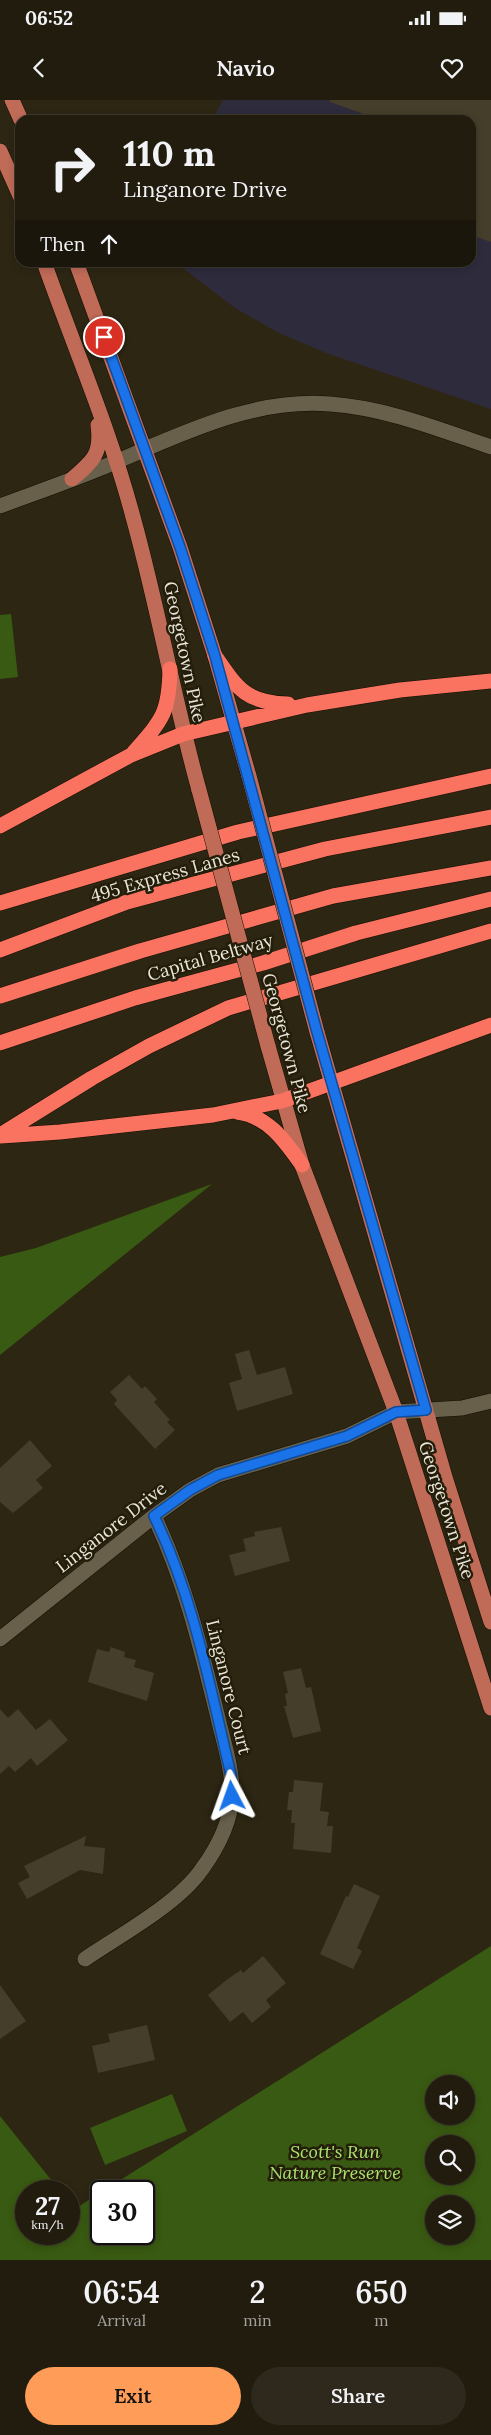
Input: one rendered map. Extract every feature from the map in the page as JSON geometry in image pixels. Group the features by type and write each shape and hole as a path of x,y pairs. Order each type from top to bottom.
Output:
{"highway":[{"path":"215,656 231,679 247,695 267,704 307,705"},
{"path":"131,755 164,714 169,698 170,669"},
{"path":"0,826 131,755 184,734 307,705 400,690 491,681"},
{"path":"0,902 238,832 491,776"},
{"name":"495 Express Lanes","path":"0,950 127,902 325,849 491,817"},
{"path":"0,996 140,951 333,896 491,868"},
{"name":"Capital Beltway","path":"0,1043 135,998 263,963 356,933 491,899"},
{"path":"0,1135 92,1078 149,1046 228,1008 491,931"},
{"path":"0,1135 60,1132 231,1111 282,1101 491,1025"},
{"path":"231,1111 250,1114 266,1122 285,1141 302,1165"}],"main road":[{"path":"12,100 18,115"},
{"path":"0,151 15,185"},
{"name":"Georgetown Pike","path":"46,267 116,461 150,580 184,734 282,1101 302,1165 396,1412 491,1708"},
{"name":"Georgetown Pike","path":"78,267 180,547 215,656 317,1032 445,1477 491,1622"},
{"path":"72,479 94,459 99,447 100,439 95,399"}],"street":[{"path":"0,506 207,425 257,409 293,404 328,404 359,407 400,416 491,447"},
{"path":"396,1412 462,1408 491,1401"},
{"name":"Linganore Drive","path":"0,1640 154,1516 190,1490 218,1475 347,1436 396,1412"},
{"name":"Linganore Court","path":"85,1959 185,1889 202,1871 220,1842 228,1820 232,1796 231,1775 201,1649 182,1582 154,1516"}],"shaded area":[{"path":"223,100 491,100 491,409 326,353 279,333 235,308 181,267 476,267 476,115 215,115"}],"green space":[{"path":"11,614 18,677 0,679 0,615"},
{"path":"212,1184 0,1355 0,1257 36,1248"},
{"name":"Scott's Run Nature Preserve","path":"491,1946 491,2260 0,2260 0,2116 51,2180 15,2180 15,2245 80,2245 80,2206 90,2199 90,2245 155,2245 155,2180 120,2180"},
{"path":"172,2094 187,2131 105,2165 90,2128"}],"building":[{"path":"330,100 491,100 491,242 476,237 476,115 367,115 330,102"},
{"path":"249,1350 257,1375 285,1367 293,1394 237,1411 229,1383 242,1379 235,1354"},
{"path":"129,1375 142,1389 145,1386 157,1399 154,1402 170,1420 167,1422 175,1430 155,1449 114,1404 117,1400 110,1392"},
{"path":"30,1440 52,1466 36,1480 43,1488 13,1513 0,1502 0,1468"},
{"path":"281,1527 290,1561 235,1576 229,1555 246,1551 243,1539 255,1536 254,1532"},
{"path":"111,1647 125,1652 124,1657 136,1660 134,1667 154,1673 147,1701 88,1682 97,1649 109,1652"},
{"path":"301,1668 306,1688 311,1687 321,1731 293,1738 284,1706 287,1706 285,1694 288,1693 283,1672"},
{"path":"0,1709 8,1718 18,1709 36,1730 50,1719 68,1740 37,1766 31,1758 15,1772 9,1766 0,1774"},
{"path":"294,1780 323,1783 320,1811 329,1812 327,1826 333,1826 331,1853 293,1849 295,1823 291,1823 292,1810 287,1810 289,1792 293,1792"},
{"path":"86,1836 84,1846 105,1848 103,1874 80,1870 27,1899 18,1883 30,1877 24,1866"},
{"path":"354,1884 380,1896 357,1948 362,1951 353,1969 320,1954 346,1896 348,1897"},
{"path":"263,1956 286,1983 266,2000 271,2007 252,2023 243,2012 230,2022 208,1995 241,1970 243,1973"},
{"path":"0,1985 26,2021 0,2039"},
{"path":"147,2025 155,2060 98,2073 92,2046 110,2042 108,2034"}],"route":[{"path":"104,337 180,547 215,656 317,1032 426,1410 396,1412 347,1436 218,1475 190,1490 154,1516 172,1554 186,1592 231,1775 232,1796"}]}
